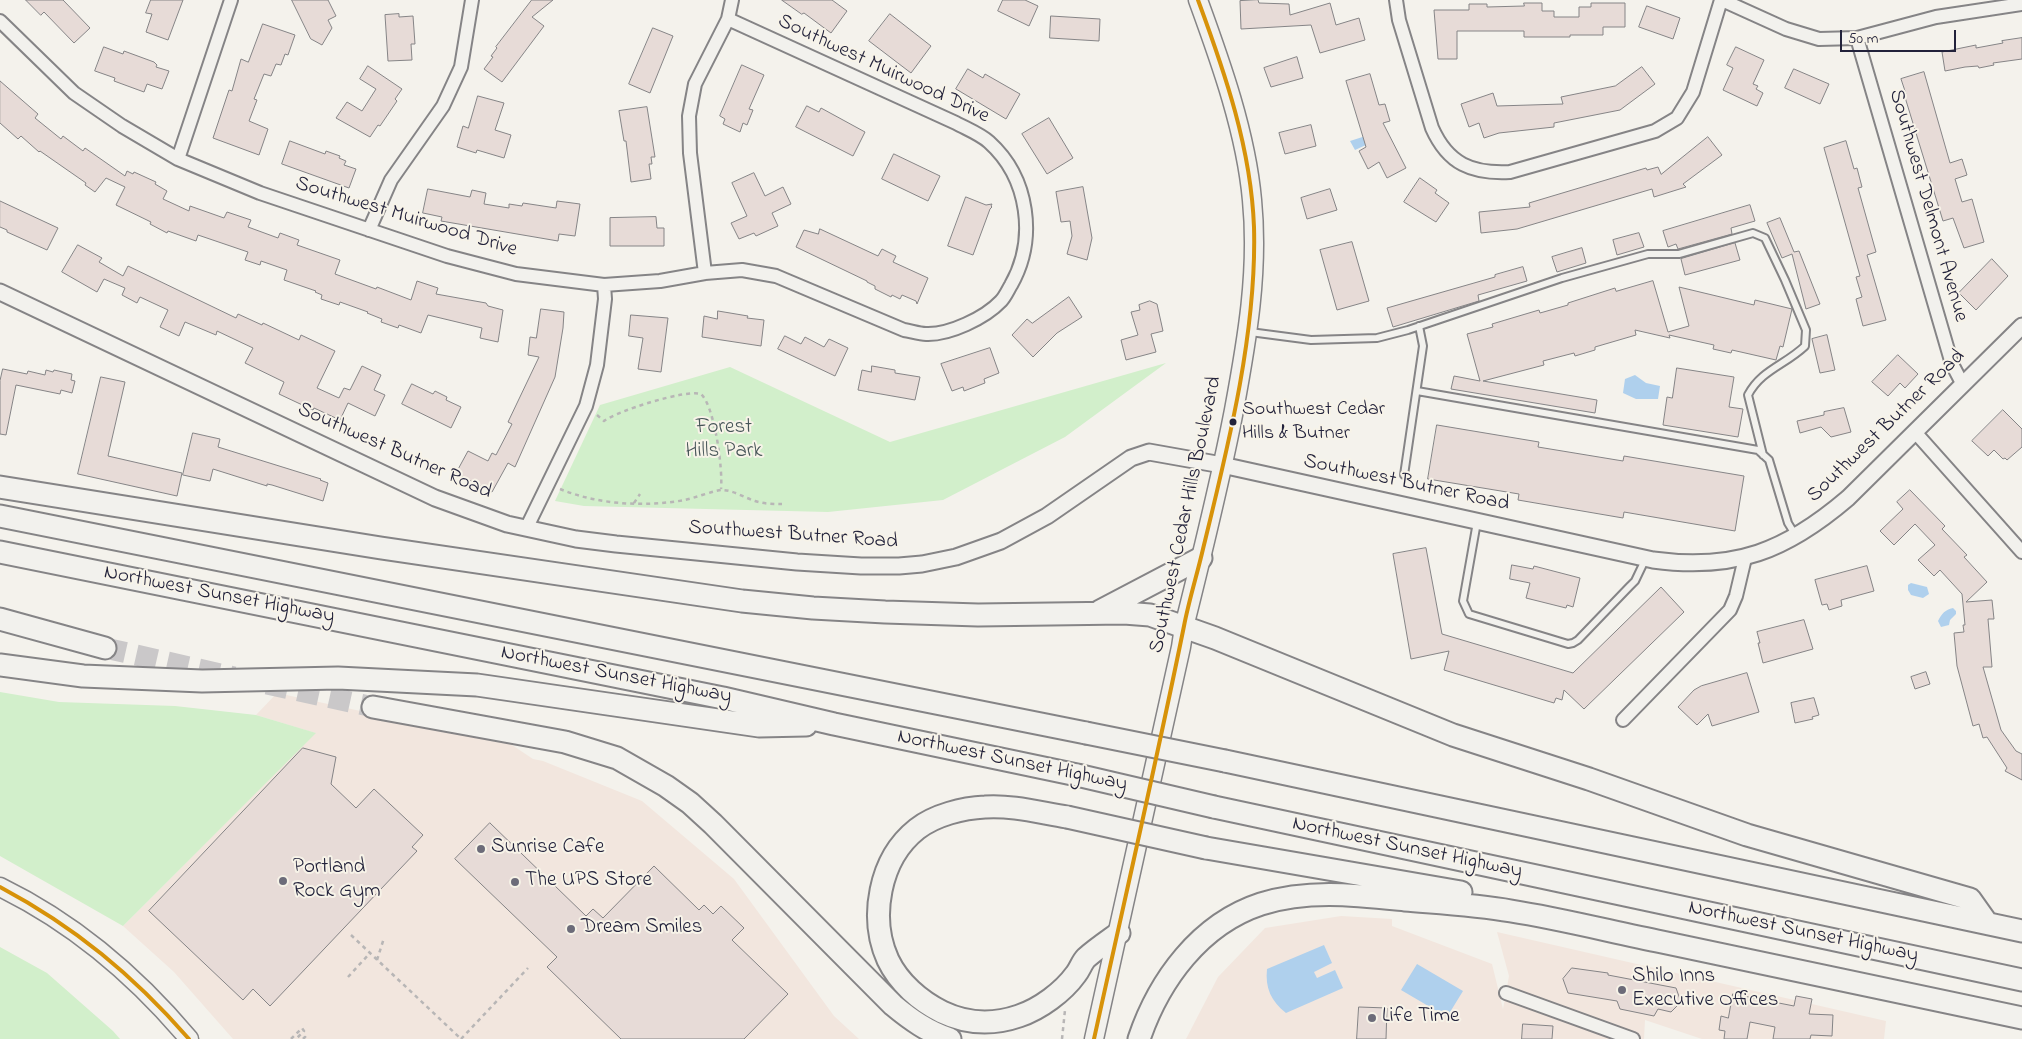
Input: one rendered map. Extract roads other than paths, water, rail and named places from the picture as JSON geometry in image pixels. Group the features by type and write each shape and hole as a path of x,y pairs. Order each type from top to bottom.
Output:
{"highway":[{"path":"0,487 371,546 742,601 813,608 885,612 978,615 1150,615 1453,735 1589,779 1747,835 1970,899 1987,924"},
{"name":"Northwest Sunset Highway","path":"0,516 1225,761 2022,931"},
{"name":"Northwest Sunset Highway","path":"0,552 724,698 1214,807 2022,980"},
{"path":"1095,614 1201,558"},
{"path":"0,618 105,648"},
{"path":"0,665 83,676 202,681 338,678 477,685 760,726 834,724"},
{"path":"373,707 564,742 617,758 639,770 690,803 713,824 893,1005 914,1022 950,1039"},
{"path":"1119,933 1085,959 1076,974 1060,992 1035,1009 1020,1016 1000,1021 984,1023 967,1021 930,1006 909,989 898,976 888,960 879,925 879,898 887,869 900,847 917,829 938,818 958,811 985,806 1012,808 1067,817 1206,848 1461,892 1511,911"},
{"path":"1139,1039 1166,982 1187,954 1212,931 1233,917 1260,904 1291,896 1322,894 1362,896 1511,911 1868,984 2022,1018"}],"main road":[{"name":"Southwest Cedar Hills Boulevard","path":"1094,1039 1119,933 1184,627 1222,465 1248,332 1254,268 1252,199 1233,104 1198,0"},
{"path":"0,887 55,918 108,956 137,982 189,1039"}],"street":[{"path":"178,159 231,0"},
{"path":"369,230 391,180 443,106 454,83 461,67 472,0"},
{"path":"705,273 690,153 689,116 695,84 728,18 732,0"},
{"path":"1396,0 1402,29 1437,140 1458,161 1474,169 1490,173 1510,172 1655,131 1677,118 1693,92 1722,0 1786,29 1819,39 1857,38 1936,17 2022,4"},
{"name":"Southwest Muirwood Drive","path":"0,21 74,93 122,126 178,159 260,193 447,256 516,274 604,285 742,270 776,276 904,330 926,334 946,332 976,319 1001,301 1016,274 1025,247 1026,214 1021,192 1010,168 989,142 956,123 728,18"},
{"name":"Southwest Delmont Avenue","path":"1857,38 1952,364 1962,383"},
{"path":"526,529 586,406 597,365 605,299 604,285"},
{"name":"Southwest Butner Road","path":"0,292 435,498 476,514 526,529 616,544 797,562 862,566 922,564 956,557 977,550 1019,532 1047,516 1131,458 1143,453 1160,453 1222,465 1646,558 1680,563 1722,562 1745,558 1774,548 1796,537 1824,519 1848,498 1962,383 2022,326"},
{"path":"1915,432 2022,552"},
{"path":"1623,720 1730,610 1736,596 1745,558"},
{"path":"1506,992 1633,1039"}],"lane":[{"path":"1248,332 1311,340 1377,338 1419,326 1562,278 1648,254 1679,254 1753,232 1765,238 1806,330 1805,346 1795,356 1755,382 1748,395 1763,455"},
{"path":"1404,475 1423,346 1419,326"},
{"path":"1417,391 1758,450 1769,460 1788,523 1796,537"},
{"path":"1477,522 1463,601 1469,614 1568,644 1578,640 1630,587 1646,558"}],"water":[{"path":"1375,133 1377,140 1355,150 1350,141"},
{"path":"1635,375 1646,383 1660,386 1658,399 1636,399 1623,393 1625,379"},
{"path":"1911,583 1927,587 1929,594 1923,598 1911,595 1908,585"},
{"path":"1953,608 1956,614 1950,620 1949,625 1941,627 1938,621 1941,616"},
{"path":"1324,945 1332,963 1314,972 1317,978 1335,970 1343,988 1286,1013 1276,1004 1270,994 1267,982 1267,969"},
{"path":"1417,964 1463,991 1447,1017 1401,990"}],"tunnel":[{"path":"105,648 234,677"},
{"path":"267,684 373,707"}],"place":[{"name":"Southwest Cedar Hills & Butner","path":"1233,422"},
{"name":"Sunrise Cafe","path":"481,849"},
{"name":"Portland Rock Gym","path":"283,881"},
{"name":"The UPS Store","path":"515,882"},
{"name":"Dream Smiles","path":"571,929"},
{"name":"Shilo Inns Executive Offices","path":"1622,990"},
{"name":"Life Time","path":"1372,1018"}],"park label":[{"name":"Forest Hills Park","path":"724,441"}]}
